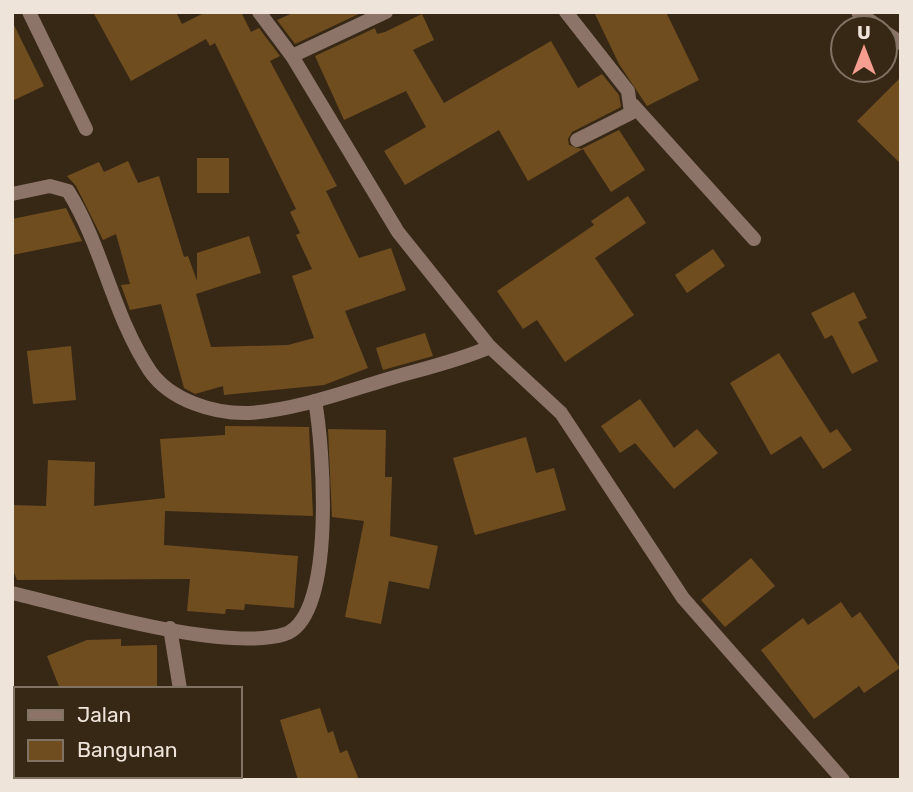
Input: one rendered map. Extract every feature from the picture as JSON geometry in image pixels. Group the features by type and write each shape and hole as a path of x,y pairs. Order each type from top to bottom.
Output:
{"street":[{"path":"29,12 86,129"},
{"path":"258,12 292,56 398,232 490,347 561,413 683,598 843,780"},
{"path":"292,56 386,12"},
{"path":"566,12 628,91 633,105 754,239"},
{"path":"577,139 631,113 633,105"},
{"path":"12,194 50,186 68,191 79,208 149,370 166,391 220,410 248,413 315,401 490,347"},
{"path":"12,593 232,640 286,633 303,618 317,579 325,498 315,401"},
{"path":"170,628 180,687"}],"building":[{"path":"93,12 176,12 182,24 206,12 241,12 251,32 259,28 280,56 270,61 337,186 326,191 359,258 391,248 406,290 345,311 368,368 324,385 224,395 223,386 195,394 184,388 161,304 130,310 121,285 130,284 116,234 103,240 76,186 67,176 99,162 104,172 128,161 138,183 159,176 184,257 188,256 197,281 197,253 249,236 261,273 196,294 211,347 288,345 314,338 292,276 312,269 296,235 300,233 290,212 296,209 215,43 210,46 206,39 131,81"},
{"path":"295,12 363,12 295,44 277,20"},
{"path":"594,12 666,12 699,80 647,106 619,64"},
{"path":"422,14 434,40 413,50 444,103 551,41 578,88 602,74 619,95 621,107 572,132 568,139 569,145 581,149 619,130 645,170 611,192 583,149 528,181 499,130 405,185 384,151 426,127 406,91 344,120 315,56 375,28 377,34 385,32"},
{"path":"12,21 44,86 12,101"},
{"path":"901,77 901,164 857,121 894,84 899,84"},
{"path":"197,158 229,158 229,193 197,193"},
{"path":"628,196 646,223 595,258 634,315 565,362 537,320 523,329 497,291 594,225 591,221"},
{"path":"66,208 82,241 12,255 12,219"},
{"path":"713,249 725,266 687,293 675,275"},
{"path":"854,292 867,318 858,322 878,361 852,374 832,335 825,339 811,313"},
{"path":"425,333 433,356 383,370 376,348"},
{"path":"71,346 76,400 33,404 27,351"},
{"path":"779,353 830,433 837,429 852,450 823,469 801,436 771,455 730,383"},
{"path":"640,399 674,448 697,429 718,453 674,489 635,443 620,453 601,426"},
{"path":"225,426 309,427 313,516 165,511 164,545 298,556 294,608 245,604 244,610 226,609 225,614 187,611 190,579 17,580 12,568 12,505 46,506 48,460 95,462 94,506 165,498 160,439 225,435"},
{"path":"328,429 386,430 385,477 392,477 390,536 438,546 429,589 389,581 381,624 345,617 364,521 332,517"},
{"path":"526,437 536,473 554,468 566,510 475,535 453,458"},
{"path":"751,558 775,586 725,627 701,600"},
{"path":"841,602 852,618 860,612 900,668 864,693 859,686 814,719 761,650 803,618 808,625"},
{"path":"121,639 121,646 157,645 157,687 59,687 47,656 87,640"},
{"path":"320,708 328,733 333,731 340,753 347,750 359,780 298,780 280,720"}]}
